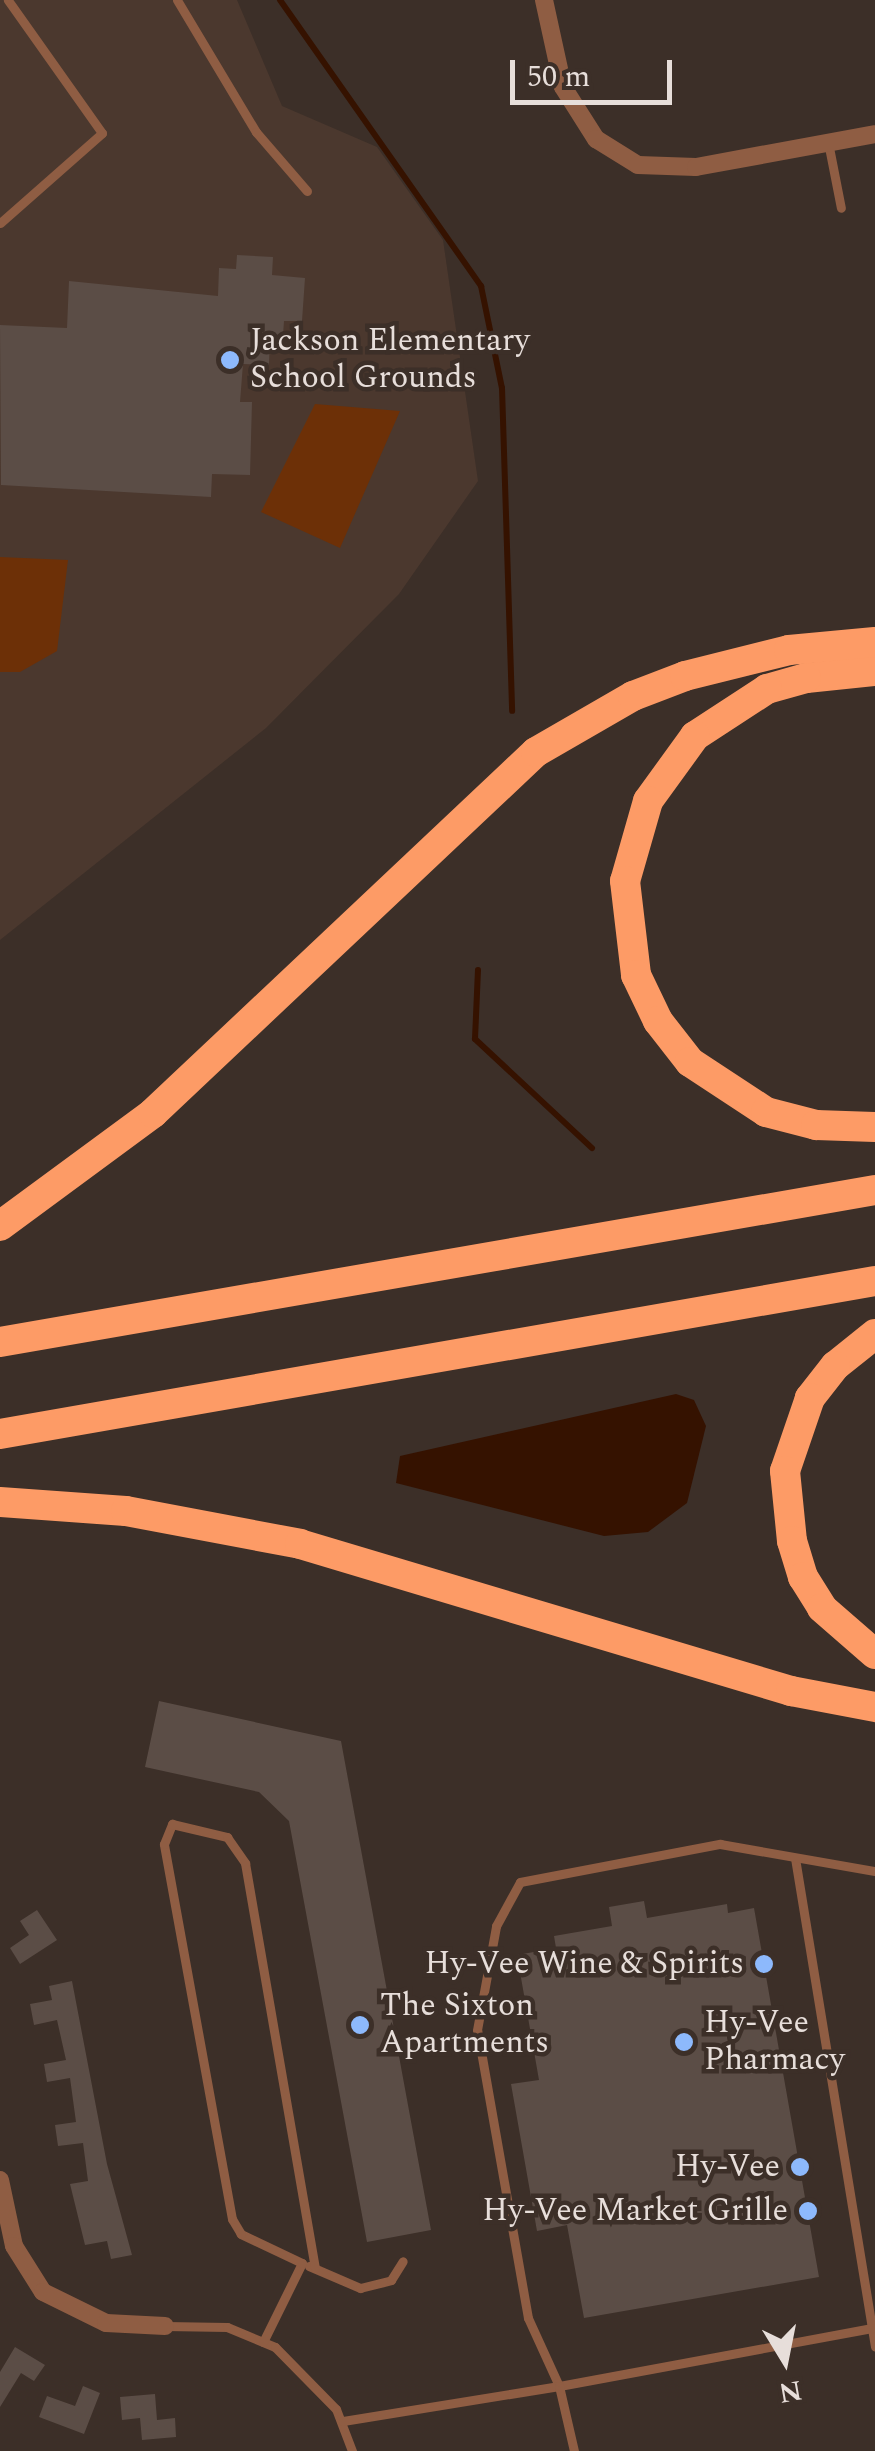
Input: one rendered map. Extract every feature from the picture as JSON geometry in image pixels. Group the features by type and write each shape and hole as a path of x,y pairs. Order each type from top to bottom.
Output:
{"highway":[{"path":"0,1226 153,1113 536,752 633,696 686,676 788,650 875,642"},
{"path":"875,671 806,678 766,689 695,736 648,801 625,882 636,975 658,1021 690,1062 766,1112 816,1125 875,1126"},
{"path":"0,1342 875,1190"},
{"path":"0,1434 875,1281"},
{"path":"875,1334 835,1366 810,1398 794,1432 786,1488 803,1576 822,1608 875,1654"},
{"path":"0,1502 126,1511 300,1544 791,1691 875,1707"}],"street":[{"path":"544,0 562,87 596,139 638,165 696,168 875,134"},
{"path":"0,2180 14,2246 42,2292 106,2323 165,2326"}],"lane":[{"path":"0,223 102,133 101,122 31,40 8,0"},
{"path":"178,0 256,132 307,191"},
{"path":"828,142 841,208"},
{"path":"315,2268 245,1863 227,1837 172,1824 164,1844 232,2219 240,2234 302,2263 360,2288 391,2280 403,2261"},
{"path":"574,2451 558,2386 528,2318 477,2030 496,1926 520,1882 720,1844 875,1871"},
{"path":"795,1858 875,2346"},
{"path":"262,2342 302,2263"},
{"path":"165,2326 227,2328 262,2342 312,2378 344,2421 352,2451"},
{"path":"344,2421 872,2328"}],"shaded area":[{"name":"Jackson Elementary School Grounds","path":"0,0 237,0 282,106 377,147 443,240 478,481 399,594 266,728 0,940"},
{"path":"315,404 400,411 340,548 261,512"},
{"path":"0,557 68,560 57,651 20,672 0,672"},
{"path":"676,1394 694,1400 706,1426 687,1503 648,1532 604,1536 396,1483 400,1456"}],"building":[{"path":"237,255 273,257 272,275 305,278 302,321 284,321 283,335 270,335 269,365 243,364 240,402 252,402 250,475 212,474 211,497 1,485 0,325 67,328 69,281 218,296 219,268 236,269"},
{"name":"The Sixton Apartments","path":"159,1701 341,1741 431,2230 367,2242 289,1821 259,1792 145,1767"},
{"path":"644,1901 647,1918 727,1904 728,1913 754,1908 819,2277 584,2318 567,2225 537,2231 511,2084 539,2080 517,1955 556,1948 554,1936 612,1926 609,1907"},
{"path":"37,1910 57,1940 20,1964 10,1948 29,1935 20,1921"},
{"path":"72,1981 107,2164 132,2255 111,2259 107,2241 85,2245 70,2184 88,2181 83,2143 58,2146 55,2125 76,2122 70,2078 47,2082 44,2064 66,2060 57,2020 34,2025 30,2004 52,2000 49,1986"},
{"path":"15,2347 45,2365 34,2381 21,2373 0,2407 0,2372"},
{"path":"83,2386 100,2393 84,2434 39,2417 47,2396 75,2406"},
{"path":"155,2394 157,2420 175,2418 176,2437 142,2440 140,2418 122,2420 120,2397"}],"waterway":[{"path":"280,0 481,286 502,388 512,711"},
{"path":"478,970 475,1039 592,1148"}],"place":[{"name":"Jackson Elementary School Grounds","path":"230,360"},
{"name":"Hy-Vee Wine & Spirits","path":"764,1964"},
{"name":"The Sixton Apartments","path":"360,2025"},
{"name":"Hy-Vee Pharmacy","path":"684,2042"},
{"name":"Hy-Vee","path":"800,2167"},
{"name":"Hy-Vee Market Grille","path":"808,2211"}]}
